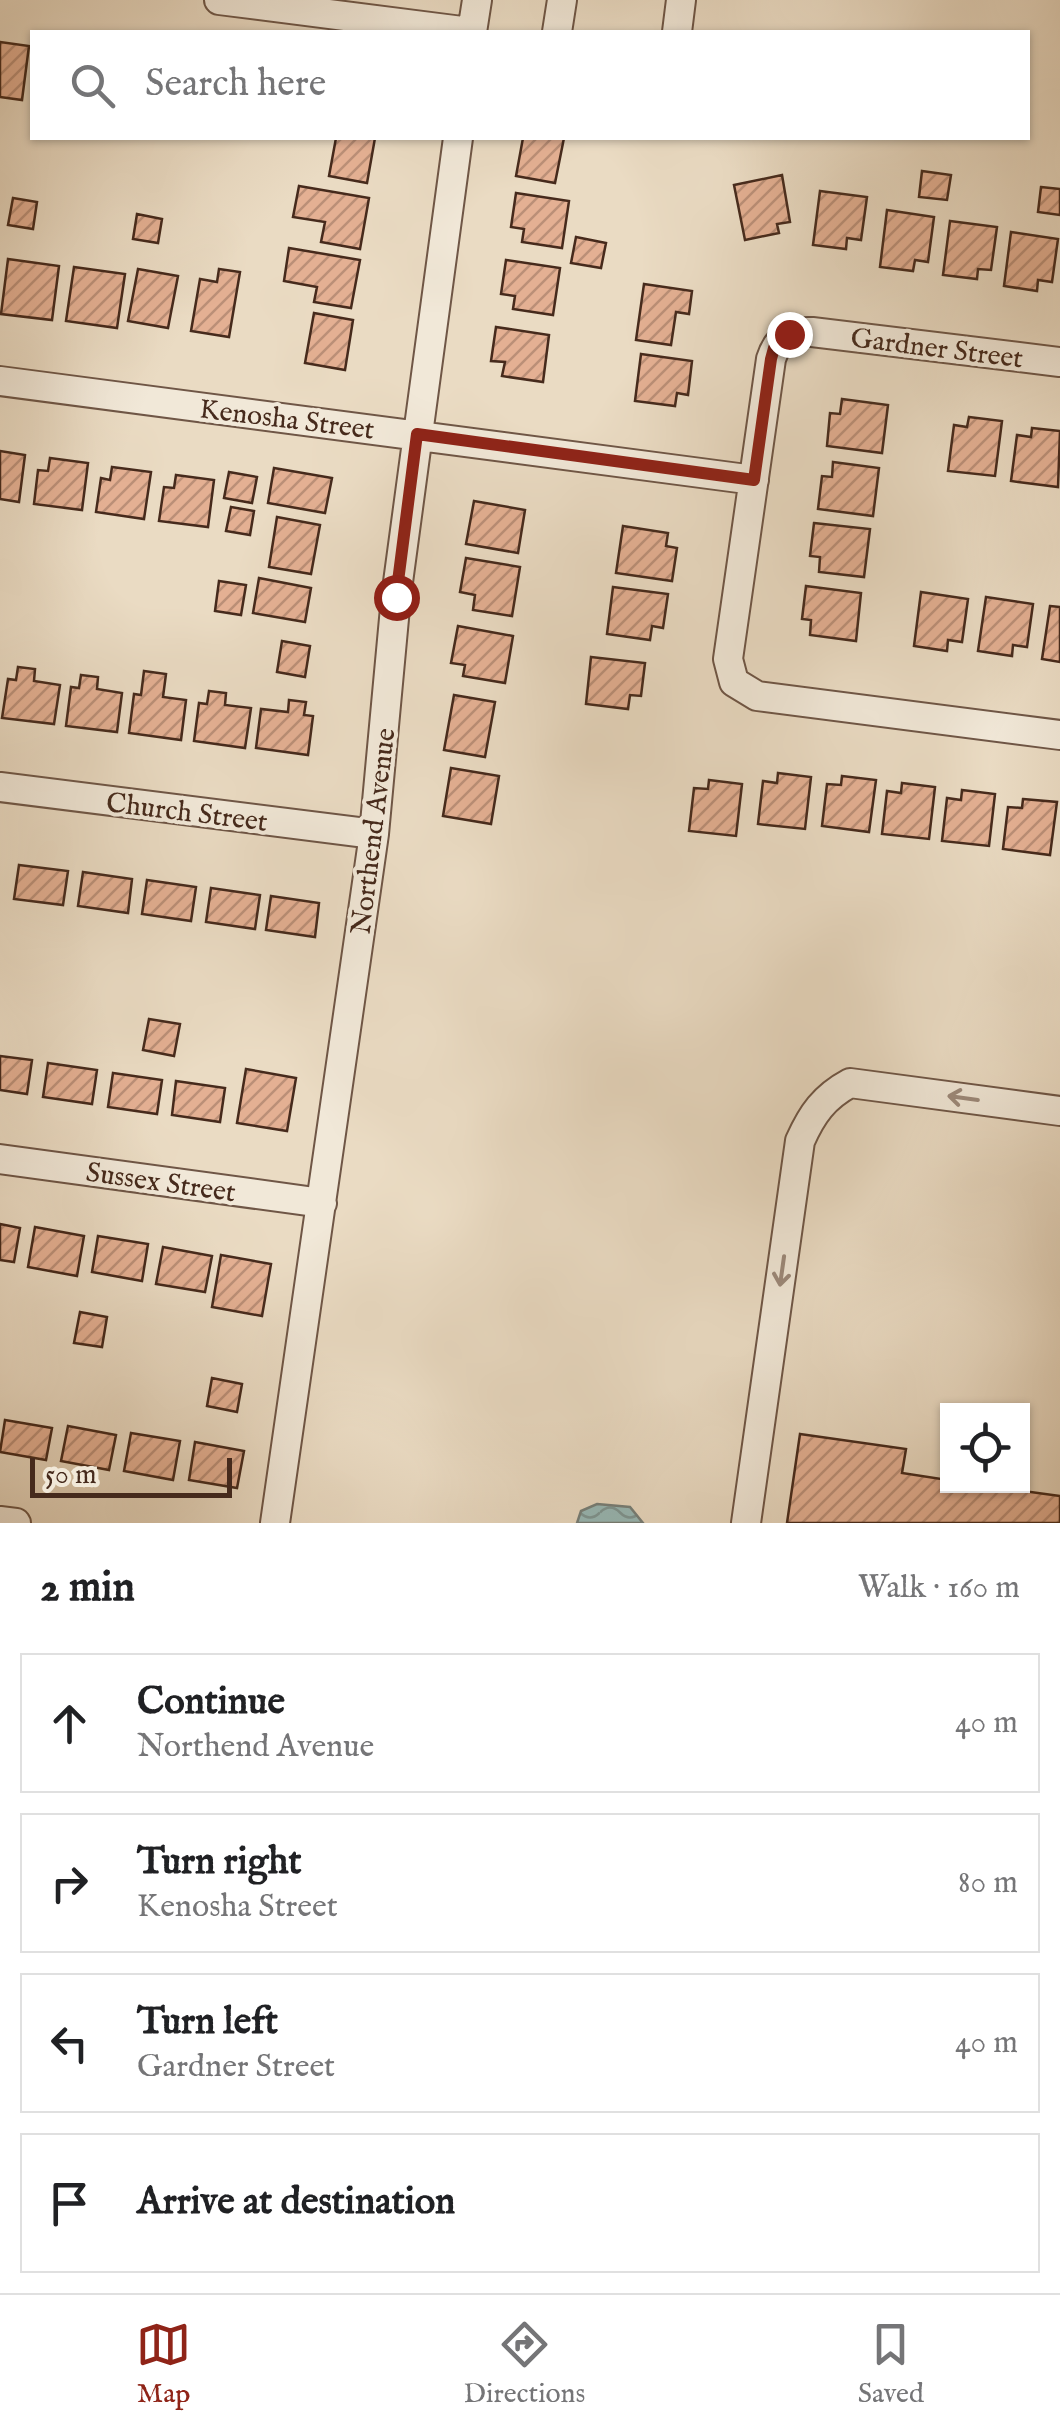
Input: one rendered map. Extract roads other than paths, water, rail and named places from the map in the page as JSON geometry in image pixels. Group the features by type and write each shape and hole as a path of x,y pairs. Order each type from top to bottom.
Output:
{"street":[{"path":"219,0 455,30"},
{"path":"471,30 476,0"},
{"path":"557,30 562,0"},
{"path":"677,30 682,0"},
{"name":"Northend Avenue","path":"275,1523 374,834 396,597 458,140"},
{"name":"Gardner Street","path":"754,480 771,359 774,348 789,334 812,332 1060,362"},
{"name":"Kenosha Street","path":"0,381 754,480"},
{"path":"754,480 728,659 728,670 741,689 776,699 1060,735"},
{"name":"Church Street","path":"0,787 374,834"},
{"path":"746,1523 800,1141 812,1114 831,1094 850,1083 1060,1111"},
{"name":"Sussex Street","path":"0,1159 322,1203"},
{"path":"0,1521 16,1523"}],"water":[{"path":"597,1504 630,1507 643,1523 577,1523 581,1511"}]}
